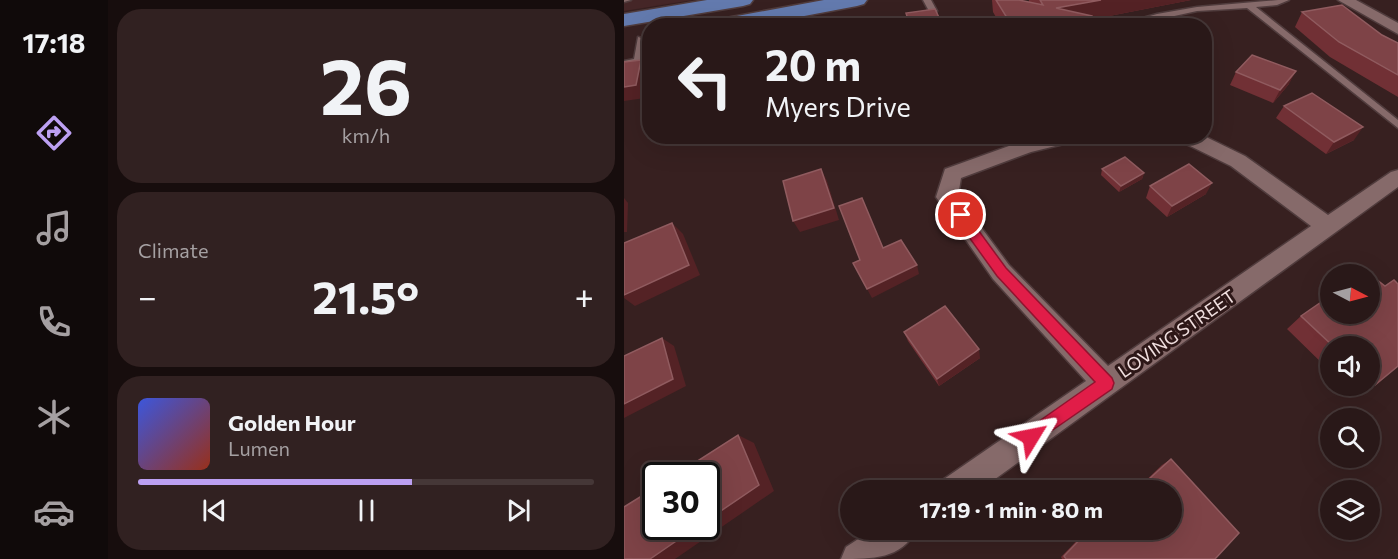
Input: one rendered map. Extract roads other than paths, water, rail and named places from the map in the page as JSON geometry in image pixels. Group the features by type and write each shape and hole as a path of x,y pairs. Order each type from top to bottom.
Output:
{"main road":[{"path":"715,16 743,0"},
{"path":"776,18 829,2 857,0"},
{"path":"670,18 715,16 735,18"},
{"path":"624,20 642,19"}],"street":[{"path":"1345,0 1398,29"},
{"path":"1034,144 991,157 952,174 947,196 1001,272 1106,383"},
{"path":"1203,144 1238,161 1328,227"},
{"name":"LOVING STREET","path":"969,480 1398,177"},
{"path":"858,559 886,540"}],"lane":[{"path":"927,0 933,11"},
{"path":"1152,18 1181,11 1243,4 1271,6 1285,0"},
{"path":"1243,4 1398,125"},
{"path":"624,63 641,47"}]}
